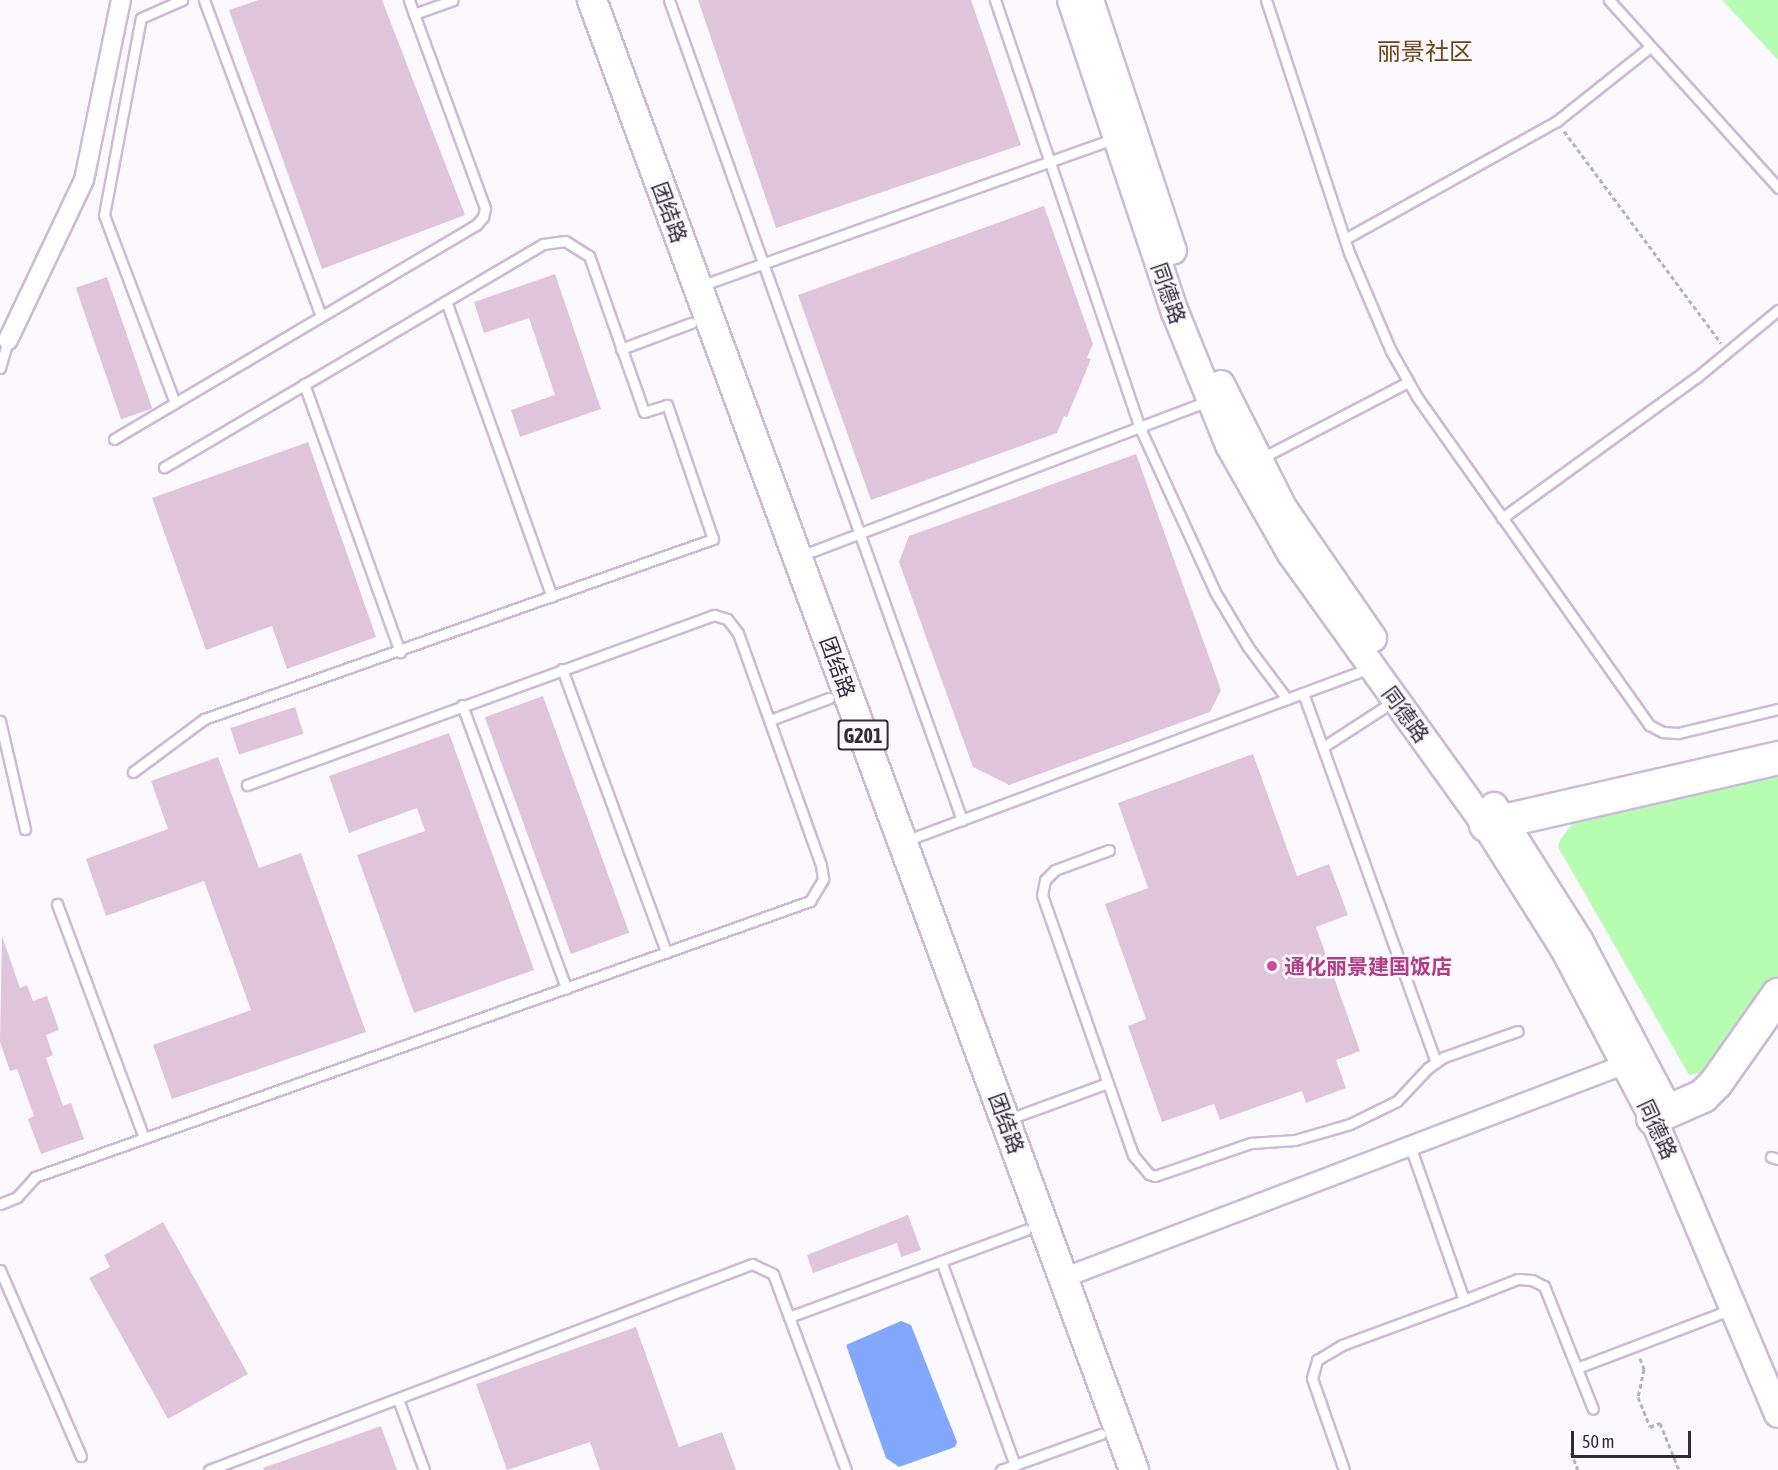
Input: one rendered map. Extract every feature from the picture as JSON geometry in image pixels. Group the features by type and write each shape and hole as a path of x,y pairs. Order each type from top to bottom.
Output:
{"highway":[{"name":"团结路","path":"572,0 1114,1470"},
{"name":"团结路","path":"592,0 1134,1470"},
{"path":"1494,822 1778,758"},
{"path":"1661,1114 1703,1096 1716,1083 1778,995"}],"main road":[{"name":"同德路","path":"1071,0 1209,402 1268,518 1396,700 1494,822 1626,1064 1661,1114 1778,1414"},
{"name":"同德路","path":"1090,0 1191,306 1228,402 1257,461 1318,562 1494,822 1579,940 1778,1367"}],"street":[{"path":"8,340 84,180 121,0"},
{"path":"1064,1278 1626,1064"}],"lane":[{"path":"175,403 104,215 141,18 182,0"},
{"path":"204,0 321,316"},
{"path":"114,440 476,225 484,212 409,0"},
{"path":"414,14 453,0"},
{"path":"669,0 962,820"},
{"path":"995,0 1140,428 1215,592 1248,646 1287,699"},
{"path":"1266,0 1345,239 1408,382 1502,518 1656,729 1678,733 1778,709"},
{"path":"1609,0 1778,188"},
{"path":"1345,239 1557,121 1650,47"},
{"path":"698,287 1117,138"},
{"path":"133,772 204,719 400,652 713,539 667,405 644,412 589,256 572,243 543,244 164,467"},
{"path":"446,301 552,597"},
{"path":"1502,518 1727,351 1778,310"},
{"path":"621,349 691,323"},
{"path":"0,368 8,340"},
{"path":"1257,461 1408,382"},
{"path":"304,384 400,652"},
{"path":"797,557 1209,402"},
{"path":"0,1204 17,1197 35,1177 810,901 820,886 821,865 770,720 735,628 721,616 707,615 247,785"},
{"path":"903,842 1372,667"},
{"path":"562,669 666,952"},
{"path":"1303,693 1436,1062"},
{"path":"770,720 829,698"},
{"path":"1323,747 1396,700"},
{"path":"462,705 566,988"},
{"path":"0,721 25,829"},
{"path":"1109,850 1055,870 1045,880 1042,896 1136,1161 1155,1176 1251,1143 1295,1140 1350,1124 1397,1101 1436,1062 1518,1031"},
{"path":"57,904 144,1138"},
{"path":"1005,1121 1108,1083"},
{"path":"1410,1146 1464,1300"},
{"path":"789,1317 1025,1230"},
{"path":"941,1261 1015,1465"},
{"path":"209,1470 752,1264 773,1274 846,1470"},
{"path":"0,1270 81,1456"},
{"path":"1344,1470 1312,1378 1317,1360 1342,1345 1518,1279 1538,1282 1548,1291 1593,1409"},
{"path":"1577,1368 1735,1308"},
{"path":"398,1399 424,1470"},
{"path":"1001,1470 1101,1434"}],"path":[{"path":"1557,121 1727,351"},
{"path":"1636,1346 1644,1370 1638,1397 1650,1427 1660,1423 1678,1470"},
{"path":"1571,1452 1578,1470"}],"green space":[{"path":"1722,0 1778,0 1778,60"},
{"path":"1778,772 1778,978 1725,1061 1711,1071 1689,1075 1558,847 1560,840 1575,820"}],"water":[{"path":"901,1321 911,1325 957,1442 955,1447 899,1467 886,1458 846,1345"}],"building":[{"path":"258,0 382,0 465,215 322,269 229,10"},
{"path":"698,0 971,0 1021,145 776,228"},
{"path":"1044,206 1093,344 1087,358 1091,359 1067,417 1064,416 1057,433 871,500 798,295"},
{"path":"555,274 601,409 520,437 511,410 555,395 529,318 484,333 474,302"},
{"path":"107,277 152,408 121,419 76,288"},
{"path":"308,442 376,637 287,669 272,626 206,650 152,498"},
{"path":"1136,454 1221,690 1210,712 1009,785 973,767 899,562 909,536"},
{"path":"543,696 629,933 571,954 485,717"},
{"path":"295,707 304,734 239,755 230,728"},
{"path":"449,733 534,970 414,1013 357,855 425,831 417,808 349,833 329,776"},
{"path":"1253,754 1297,876 1329,864 1348,915 1316,927 1360,1051 1336,1060 1346,1088 1306,1103 1302,1091 1220,1120 1214,1104 1162,1122 1128,1026 1146,1019 1105,904 1148,888 1118,803"},
{"path":"218,757 259,868 301,853 366,1032 172,1099 153,1045 251,1010 204,881 106,916 86,859 168,829 151,781"},
{"path":"2,936 20,988 27,985 33,1001 47,996 59,1030 46,1035 53,1055 46,1058 63,1106 71,1103 84,1139 41,1154 28,1119 34,1116 17,1069 10,1071 0,1042"},
{"path":"908,1215 921,1250 901,1257 897,1243 813,1273 807,1255"},
{"path":"163,1222 248,1374 168,1419 89,1278 110,1267 104,1255"},
{"path":"636,1327 679,1447 722,1432 736,1470 600,1470 590,1442 507,1470 476,1384"},
{"path":"381,1426 397,1470 264,1470 263,1468"}],"place":[{"name":"通化丽景建国饭店","path":"1272,966"}],"district":[{"name":"丽景社区","path":"1425,52"}]}
